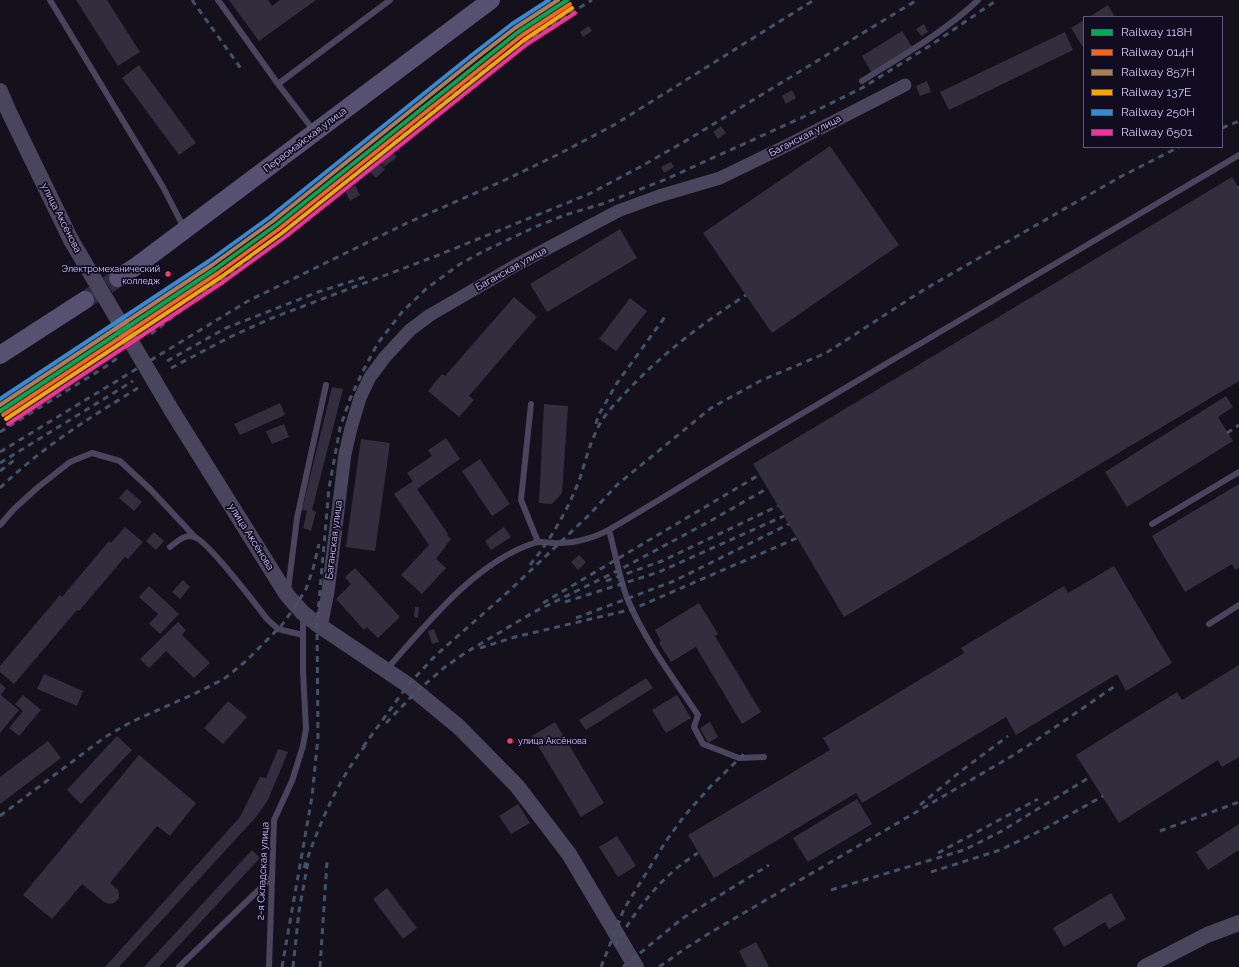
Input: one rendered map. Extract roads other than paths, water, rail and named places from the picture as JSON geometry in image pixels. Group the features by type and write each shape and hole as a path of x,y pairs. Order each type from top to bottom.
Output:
{"main road":[{"name":"Первомайская улица","path":"118,278 185,230 491,0"},
{"path":"0,355 85,300"}],"street":[{"name":"Баганская улица","path":"322,627 328,592 345,454 350,428 360,398 370,377 385,357 410,330 430,315 518,264 618,211 659,196 720,178 905,85"},
{"name":"улица Аксёнова","path":"0,90 8,110 71,240 172,410 287,595 303,613 408,685 459,727 518,786 569,854 636,967"},
{"path":"1145,967 1207,935 1239,923"}],"lane":[{"path":"50,0 163,187 185,230"},
{"path":"218,0 278,84 315,132"},
{"path":"278,84 390,0"},
{"path":"862,81 908,53 969,9 978,0"},
{"path":"386,670 423,628 457,594 483,571 513,551 538,542 560,543 582,540 609,530 739,450 1239,155"},
{"path":"287,595 297,518 326,385"},
{"path":"531,404 521,500 538,542"},
{"path":"0,525 36,488 70,462 92,453 120,461 151,490 195,537 208,547 267,619 278,629 303,635"},
{"path":"1152,524 1239,472"},
{"path":"609,530 622,584 628,598 659,657 698,716 694,727 703,744 739,758 764,757"},
{"path":"170,547 182,537 195,537"},
{"path":"1209,624 1239,605"},
{"name":"2-я Складская улица","path":"269,967 274,820 292,781 304,746 303,613"},
{"path":"179,967 272,877"}],"tunnel":[{"path":"85,300 118,278"}],"railway":[{"path":"192,0 242,70"},
{"path":"151,334 283,232 484,70 525,41 592,0"},
{"path":"0,452 248,301 407,223 505,180 557,155 614,125 814,0"},
{"path":"171,368 230,337 272,318 436,256 589,194 689,139 917,0"},
{"path":"282,967 312,797 318,737 317,624 329,488 340,428 350,399 378,343 402,312 426,289 460,264 535,227 565,215 602,204 664,180 801,118 862,88 931,45 997,0"},
{"path":"1223,128 1239,121"},
{"path":"363,747 408,685 436,655 509,591 589,515 618,484 711,408 760,381 826,353 925,289 1120,177 1177,148"},
{"path":"167,361 226,328 318,292 365,277"},
{"path":"530,565 545,545 564,513 580,478 594,435 607,413 641,376 669,351 714,316 746,295"},
{"path":"596,424 598,416 617,383 667,314"},
{"path":"0,432 119,357"},
{"path":"0,463 133,381"},
{"path":"0,488 16,473 49,447 84,422 138,388"},
{"path":"1227,433 1239,425"},
{"path":"0,471 17,458"},
{"path":"543,603 759,475"},
{"path":"386,723 416,692 445,667 465,653 534,612 619,570 768,488"},
{"path":"606,581 662,561 778,506"},
{"path":"565,602 659,572 784,516"},
{"path":"576,618 674,581 789,524"},
{"path":"480,648 515,637 633,609 797,538"},
{"path":"0,816 105,737 131,722 224,679 246,661 282,625 306,589 319,544"},
{"path":"659,967 713,931 1012,756 1115,686"},
{"path":"920,805 961,771 1008,736"},
{"path":"304,868 319,827 331,801 344,776 367,744"},
{"path":"601,967 624,909 666,841 685,815 710,787 744,754"},
{"path":"831,890 964,850 1000,832 1090,777"},
{"path":"931,872 1000,850 1046,828 1103,796"},
{"path":"938,853 1038,799"},
{"path":"1160,831 1239,802"},
{"path":"615,946 631,919 651,894 673,871 698,853"},
{"path":"293,967 299,911 308,862"},
{"path":"320,967 327,862"},
{"path":"623,967 683,918 769,865"}],"rail line":[{"name":"250Н","path":"0,399 209,261 270,217 472,55 512,24 549,0"},
{"name":"857Н","path":"0,405 212,265 273,221 475,59 515,28 558,0"},
{"name":"118Н","path":"0,411 215,269 276,225 518,32 567,0"},
{"name":"014Н","path":"3,415 218,273 279,229 521,36 570,4"},
{"name":"137Е","path":"6,419 221,277 282,233 524,40 572,8"},
{"name":"6501","path":"8,424 223,282 285,237 527,44 575,13"}],"place":[{"name":"Электромеханический колледж","path":"168,274"},
{"name":"улица Аксёнова","path":"510,741"}]}
